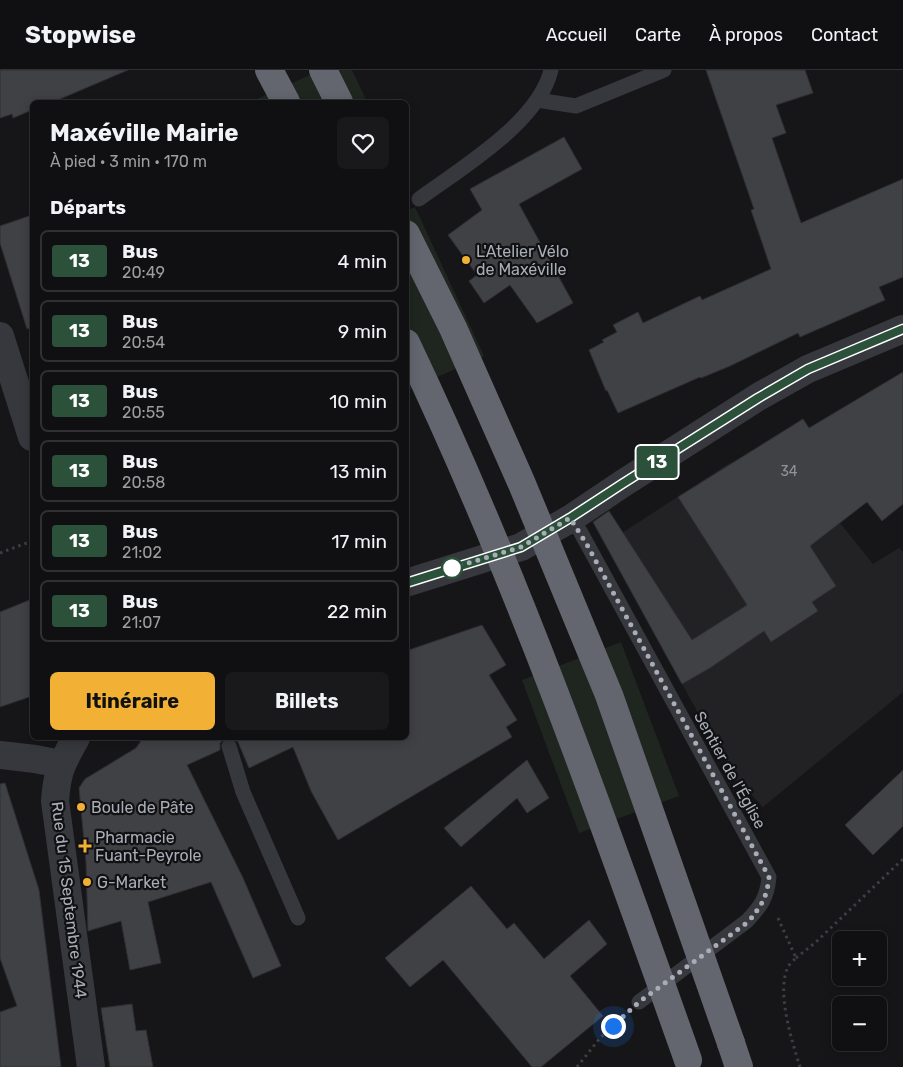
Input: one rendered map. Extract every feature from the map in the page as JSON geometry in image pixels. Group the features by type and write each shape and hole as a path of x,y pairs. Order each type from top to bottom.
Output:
{"highway":[{"path":"270,70 285,100"},
{"path":"323,70 338,100"},
{"path":"409,240 453,328 525,493 609,696 735,1055"},
{"path":"409,349 430,392 519,598 563,712 689,1063"}],"street":[{"path":"409,582 521,547 570,518 751,402 808,369 903,329"},
{"path":"0,336 30,431"},
{"name":"Rue du 15 Septembre 1944","path":"75,740 61,764 56,778 56,815 91,1067"},
{"path":"0,755 61,764"}],"lane":[{"path":"419,200 487,150 530,110 548,84 550,70"},
{"path":"537,100 576,106 664,70"},
{"name":"Sentier de l'Église","path":"570,518 586,543 769,877 767,892"},
{"path":"230,746 243,792 298,918"},
{"path":"639,1002 748,922 760,908 767,892"}],"path":[{"path":"0,553 30,542"},
{"path":"800,1067 789,1030 784,997 788,966 816,942 903,858"},
{"path":"767,892 796,958"},
{"path":"577,1067 600,1038 639,1002"}],"shaded area":[{"path":"321,70 352,70 366,100 254,100"},
{"path":"415,207 484,356 409,390 409,210"},
{"path":"752,451 820,538 840,523 873,564 899,548 903,552 903,692 763,807 735,780 605,544 725,466"},
{"path":"621,642 679,796 579,833 522,680"}],"building":[{"path":"0,70 128,70 58,100 30,100 30,111 13,118 12,114 0,118"},
{"path":"706,70 805,70 813,93 776,105 786,133 772,138 801,223 903,179 903,277 879,287 885,300 800,337 798,333 730,366 618,413 606,391 589,350 617,332 613,325 638,312 643,323 700,296 702,300 771,269 751,210 754,209"},
{"path":"564,137 582,169 519,204 573,303 537,323 510,285 484,303 469,281 477,275 448,235 482,210 470,189"},
{"path":"30,216 30,328 27,329 0,243 0,226"},
{"path":"903,372 903,504 882,521 867,502 810,546 836,586 812,602 818,611 771,642 764,631 710,668 682,684 593,522 609,511 692,640 747,605 678,497 803,419 809,428"},
{"path":"30,600 30,697 0,707 0,612"},
{"path":"482,625 506,665 489,675 517,720 506,727 512,737 338,840 311,791 293,747 249,768 238,742 235,740 409,740 409,650"},
{"path":"142,740 223,740 220,743 220,750 187,765 243,878 281,966 253,978 211,882 148,902 161,963 130,970 121,921 88,931 86,862 79,788 85,779 136,748"},
{"path":"527,760 549,798 527,813 517,798 461,847 444,828"},
{"path":"903,770 903,826 873,855 845,825"},
{"path":"5,783 39,890 61,1067 0,1067 0,1012 17,1006 0,958 0,784"},
{"path":"471,886 507,929 514,923 544,959 589,920 607,944 570,976 603,1016 541,1067 532,1067 443,960 410,987 385,958"},
{"path":"132,1004 136,1031 146,1030 153,1067 110,1067 101,1008"}],"bus line":[{"name":"13","path":"409,582 521,547 602,498 758,398 808,369 903,329"}],"place":[{"name":"L'Atelier Vélo de Maxéville","path":"466,260"},
{"name":"Boule de Pâte","path":"81,807"},
{"name":"Pharmacie Fuant-Peyrole","path":"85,846"},
{"name":"G-Market","path":"87,882"}],"route":[{"path":"452,568 521,547 570,518 580,531 769,877 767,892 760,908 748,922 639,1002 613,1026"}]}
